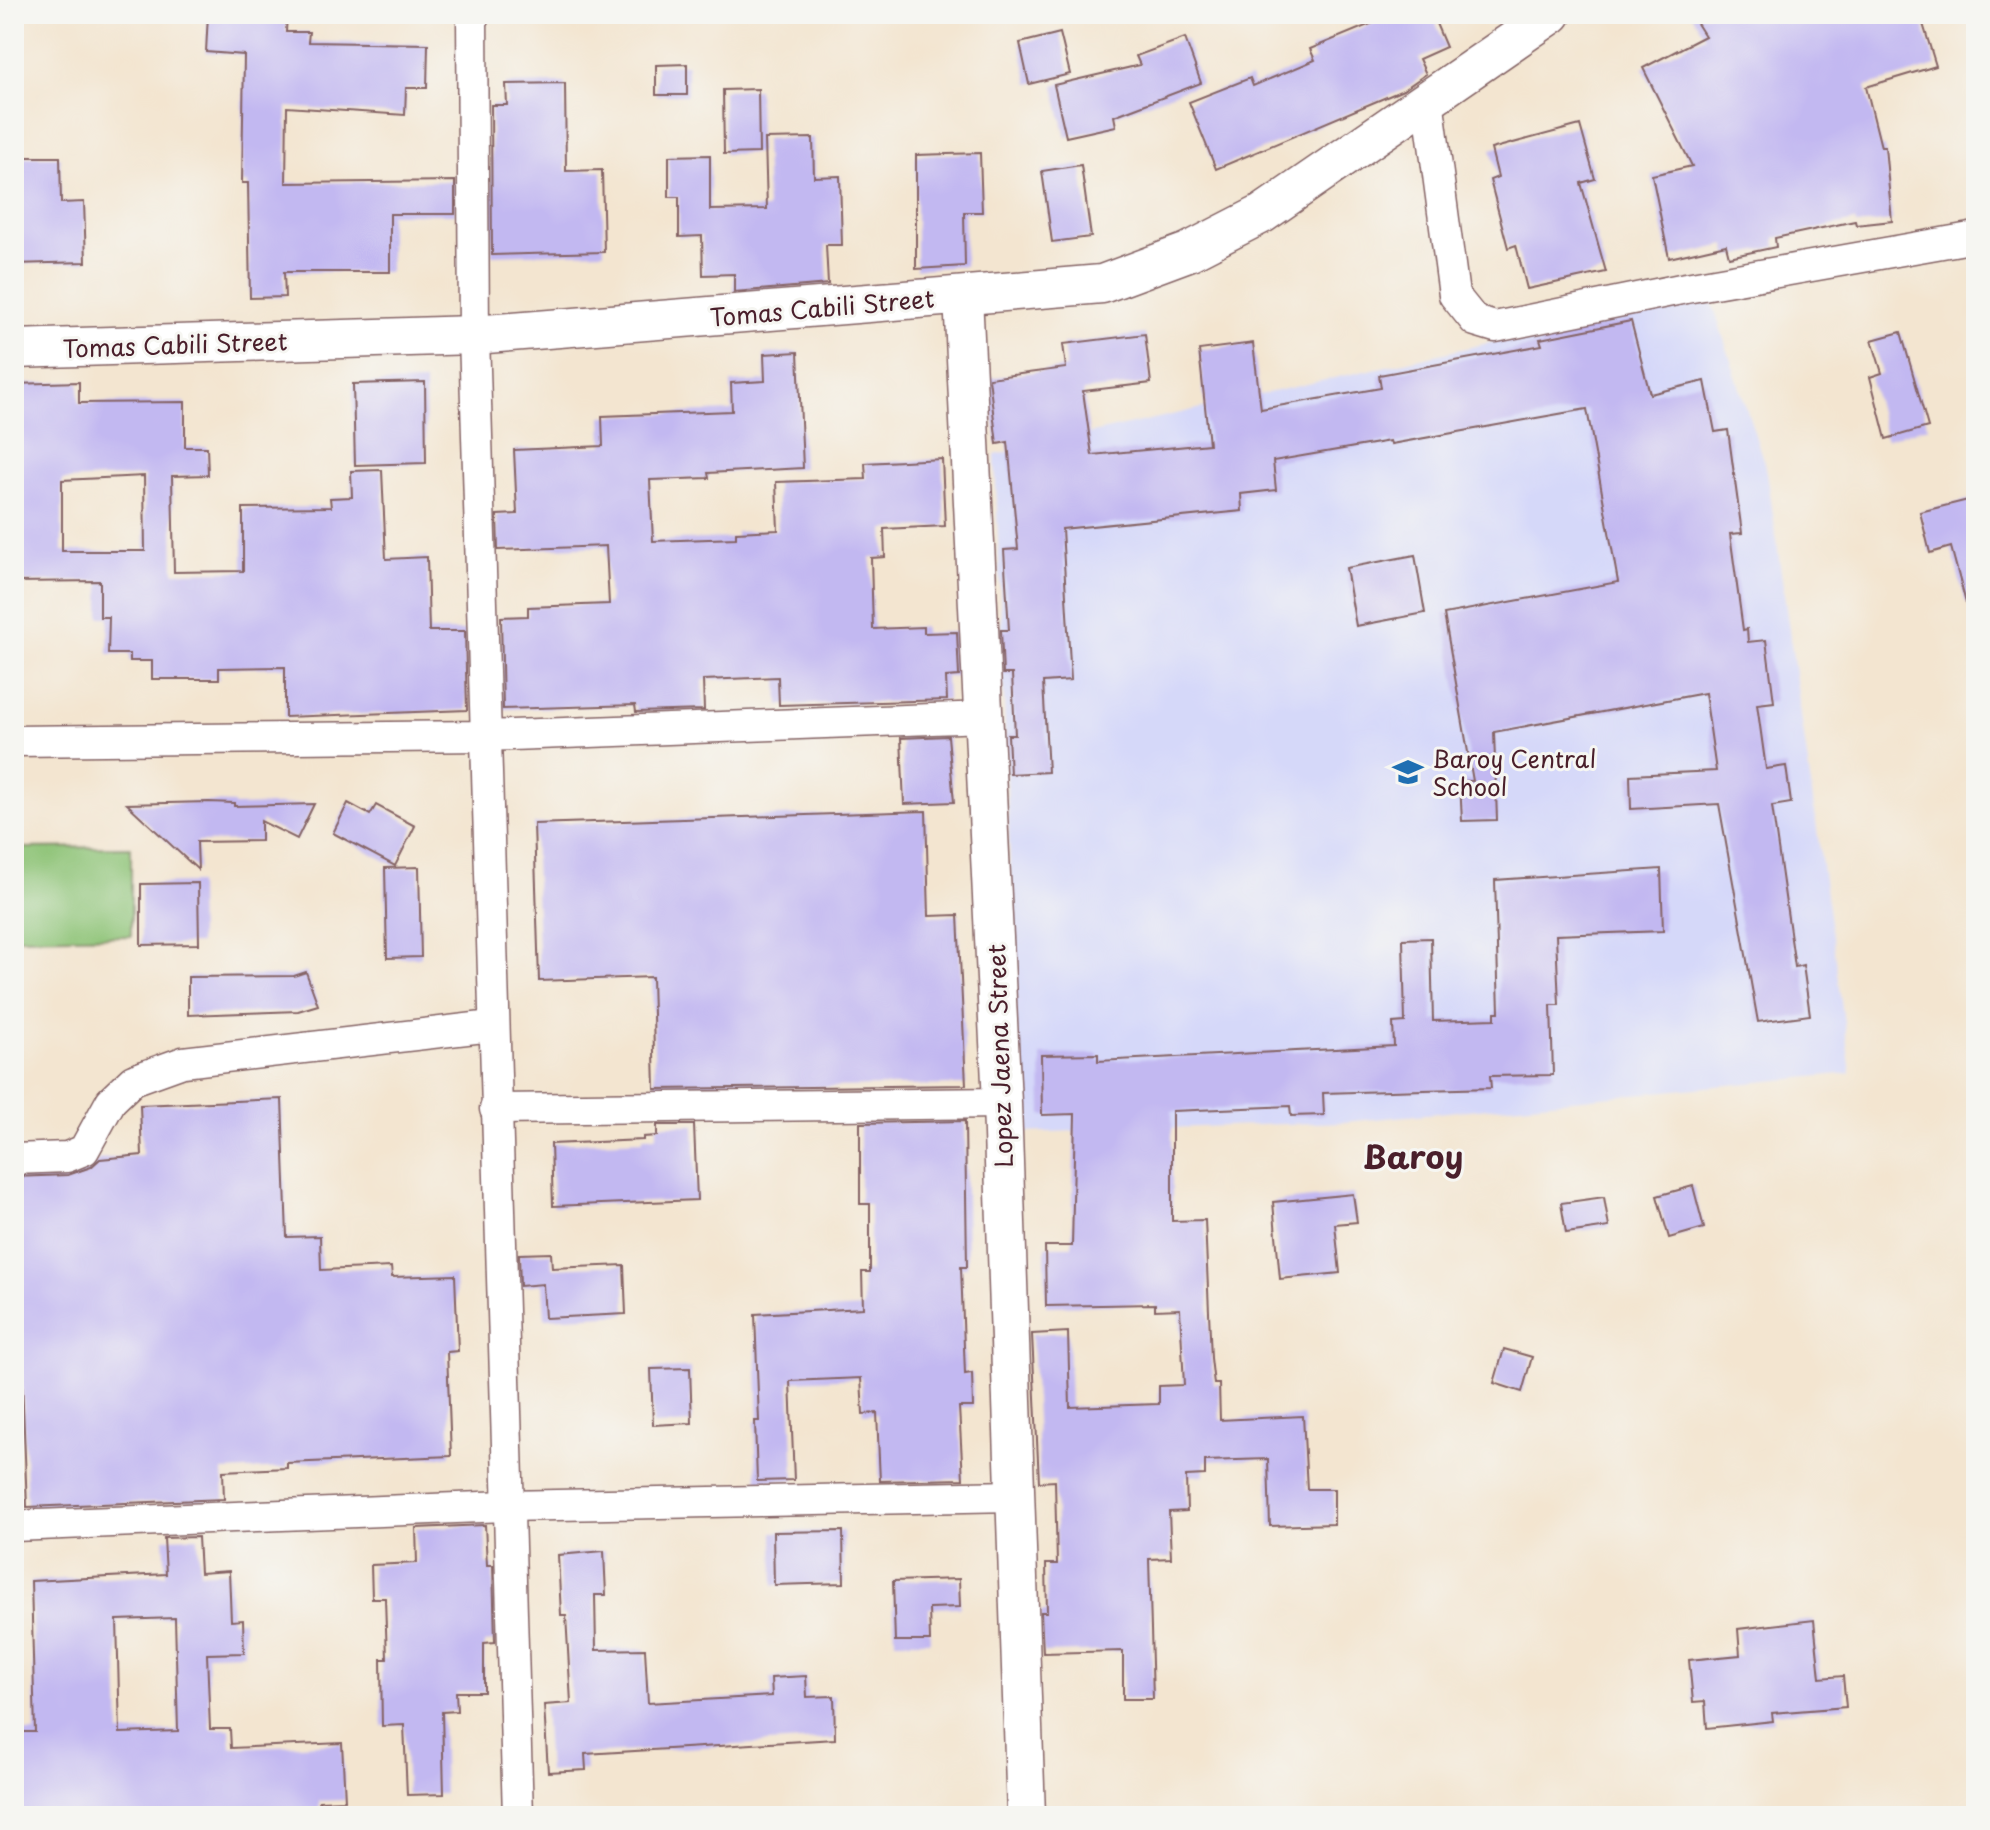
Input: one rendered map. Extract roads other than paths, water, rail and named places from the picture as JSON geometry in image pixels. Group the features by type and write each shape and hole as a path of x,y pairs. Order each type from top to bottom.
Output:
{"street":[{"path":"472,14 474,335 506,1506 518,1816"},
{"name":"Tomas Cabili Street","path":"14,349 474,335 1102,284 1188,252 1262,214 1552,14"},
{"path":"1428,99 1454,295 1475,321 1495,327 1686,288 1976,237"},
{"name":"Lopez Jaena Street","path":"963,296 1002,1103 1026,1816"},
{"path":"14,741 485,736 985,717"},
{"path":"14,1159 67,1157 84,1150 111,1101 133,1080 183,1062 492,1026"},
{"path":"495,1109 1002,1103"},
{"path":"14,1526 506,1506 1014,1496"}],"place":[{"name":"Baroy Central School","path":"1408,772"}],"district":[{"name":"Baroy","path":"1413,1156"}]}
